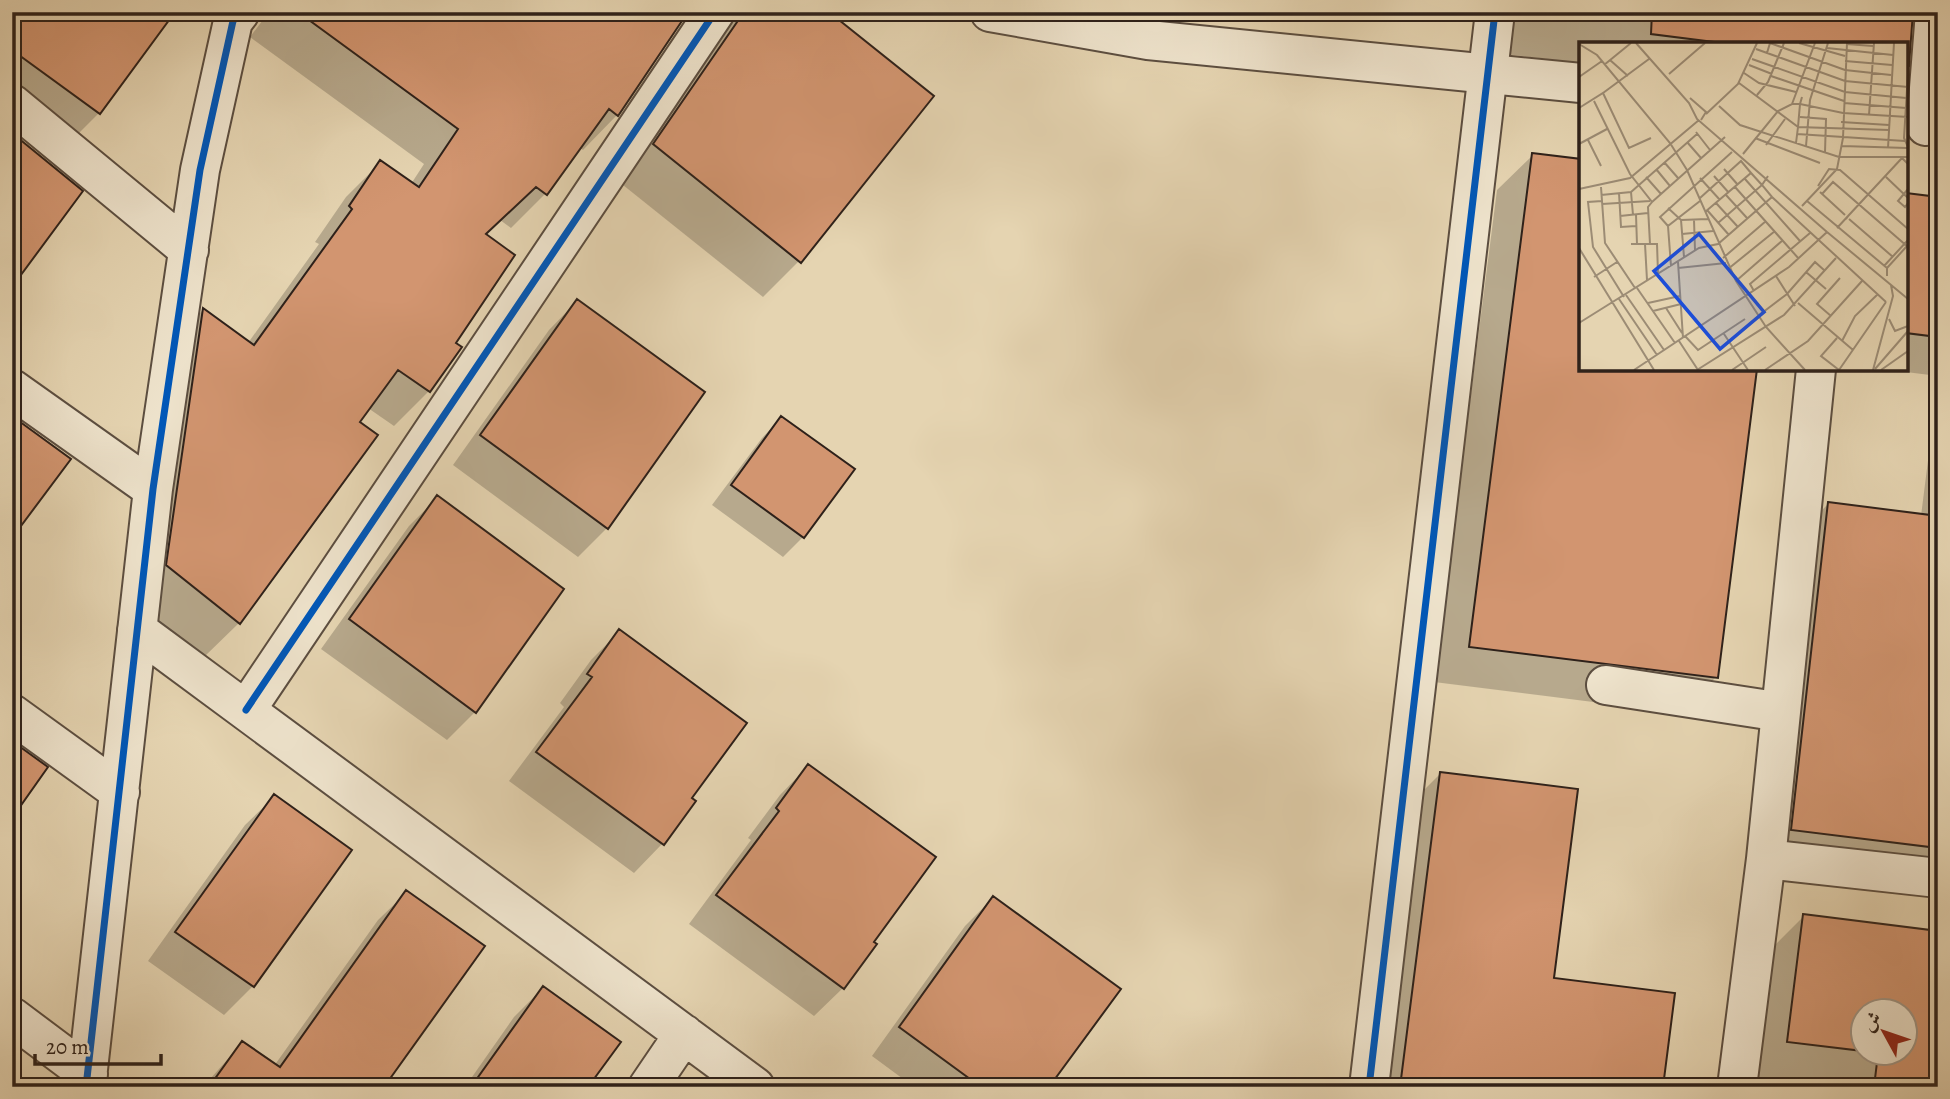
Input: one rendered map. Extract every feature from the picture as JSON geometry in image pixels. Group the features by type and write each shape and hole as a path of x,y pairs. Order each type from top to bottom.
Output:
{"street":[{"path":"87,1080 153,489 200,170 233,21 240,12"},
{"path":"246,710 715,12"},
{"path":"990,12 1147,26 1579,83"},
{"path":"1369,1087 1495,12"},
{"path":"1923,126 1935,12"},
{"path":"12,104 189,250"},
{"path":"1737,1087 1766,859 1816,371"},
{"path":"12,389 153,489"},
{"path":"137,630 755,1087"},
{"path":"1606,685 1781,712"},
{"path":"12,714 120,792"},
{"path":"1766,859 1938,878"},
{"path":"12,1017 87,1080"},
{"path":"648,1087 684,1034"}],"building":[{"path":"12,12 175,12 100,114 12,50"},
{"path":"298,12 680,12 686,15 618,116 609,109 547,195 536,187 486,234 515,255 456,343 462,347 430,392 398,370 360,422 378,435 240,624 166,565 203,308 254,345 352,209 349,206 380,160 419,187 458,129"},
{"path":"744,12 829,12 934,96 801,263 653,144"},
{"path":"1652,12 1913,12 1909,66 1908,42 1714,42 1651,34"},
{"path":"12,133 83,191 12,287"},
{"path":"1532,153 1579,159 1579,371 1757,371 1718,678 1469,647"},
{"path":"1908,193 1938,197 1938,337 1908,333"},
{"path":"577,299 705,392 608,529 480,435"},
{"path":"12,416 71,459 12,538"},
{"path":"781,416 855,469 804,538 731,485"},
{"path":"437,495 564,589 476,713 349,619"},
{"path":"1828,502 1938,516 1938,848 1791,830"},
{"path":"619,629 747,723 692,798 696,801 664,845 536,752 592,677 587,674"},
{"path":"12,741 48,767 12,818"},
{"path":"808,764 936,857 874,942 877,944 844,989 716,895 779,811 776,808"},
{"path":"1440,772 1578,789 1554,978 1675,993 1663,1087 1400,1087"},
{"path":"274,794 352,850 254,987 175,932"},
{"path":"406,890 485,946 384,1087 209,1087 242,1041 280,1067"},
{"path":"993,896 1121,989 1049,1087 981,1087 899,1027"},
{"path":"1803,914 1938,931 1938,1087 1874,1087 1876,1068 1918,1068 1918,998 1848,998 1848,1049 1787,1042"},
{"path":"543,986 621,1042 588,1087 471,1087"}],"cycle path":[{"path":"86,1087 153,489 200,170 233,21 240,12"},
{"path":"246,710 715,12"},
{"path":"1369,1087 1495,12"}]}
